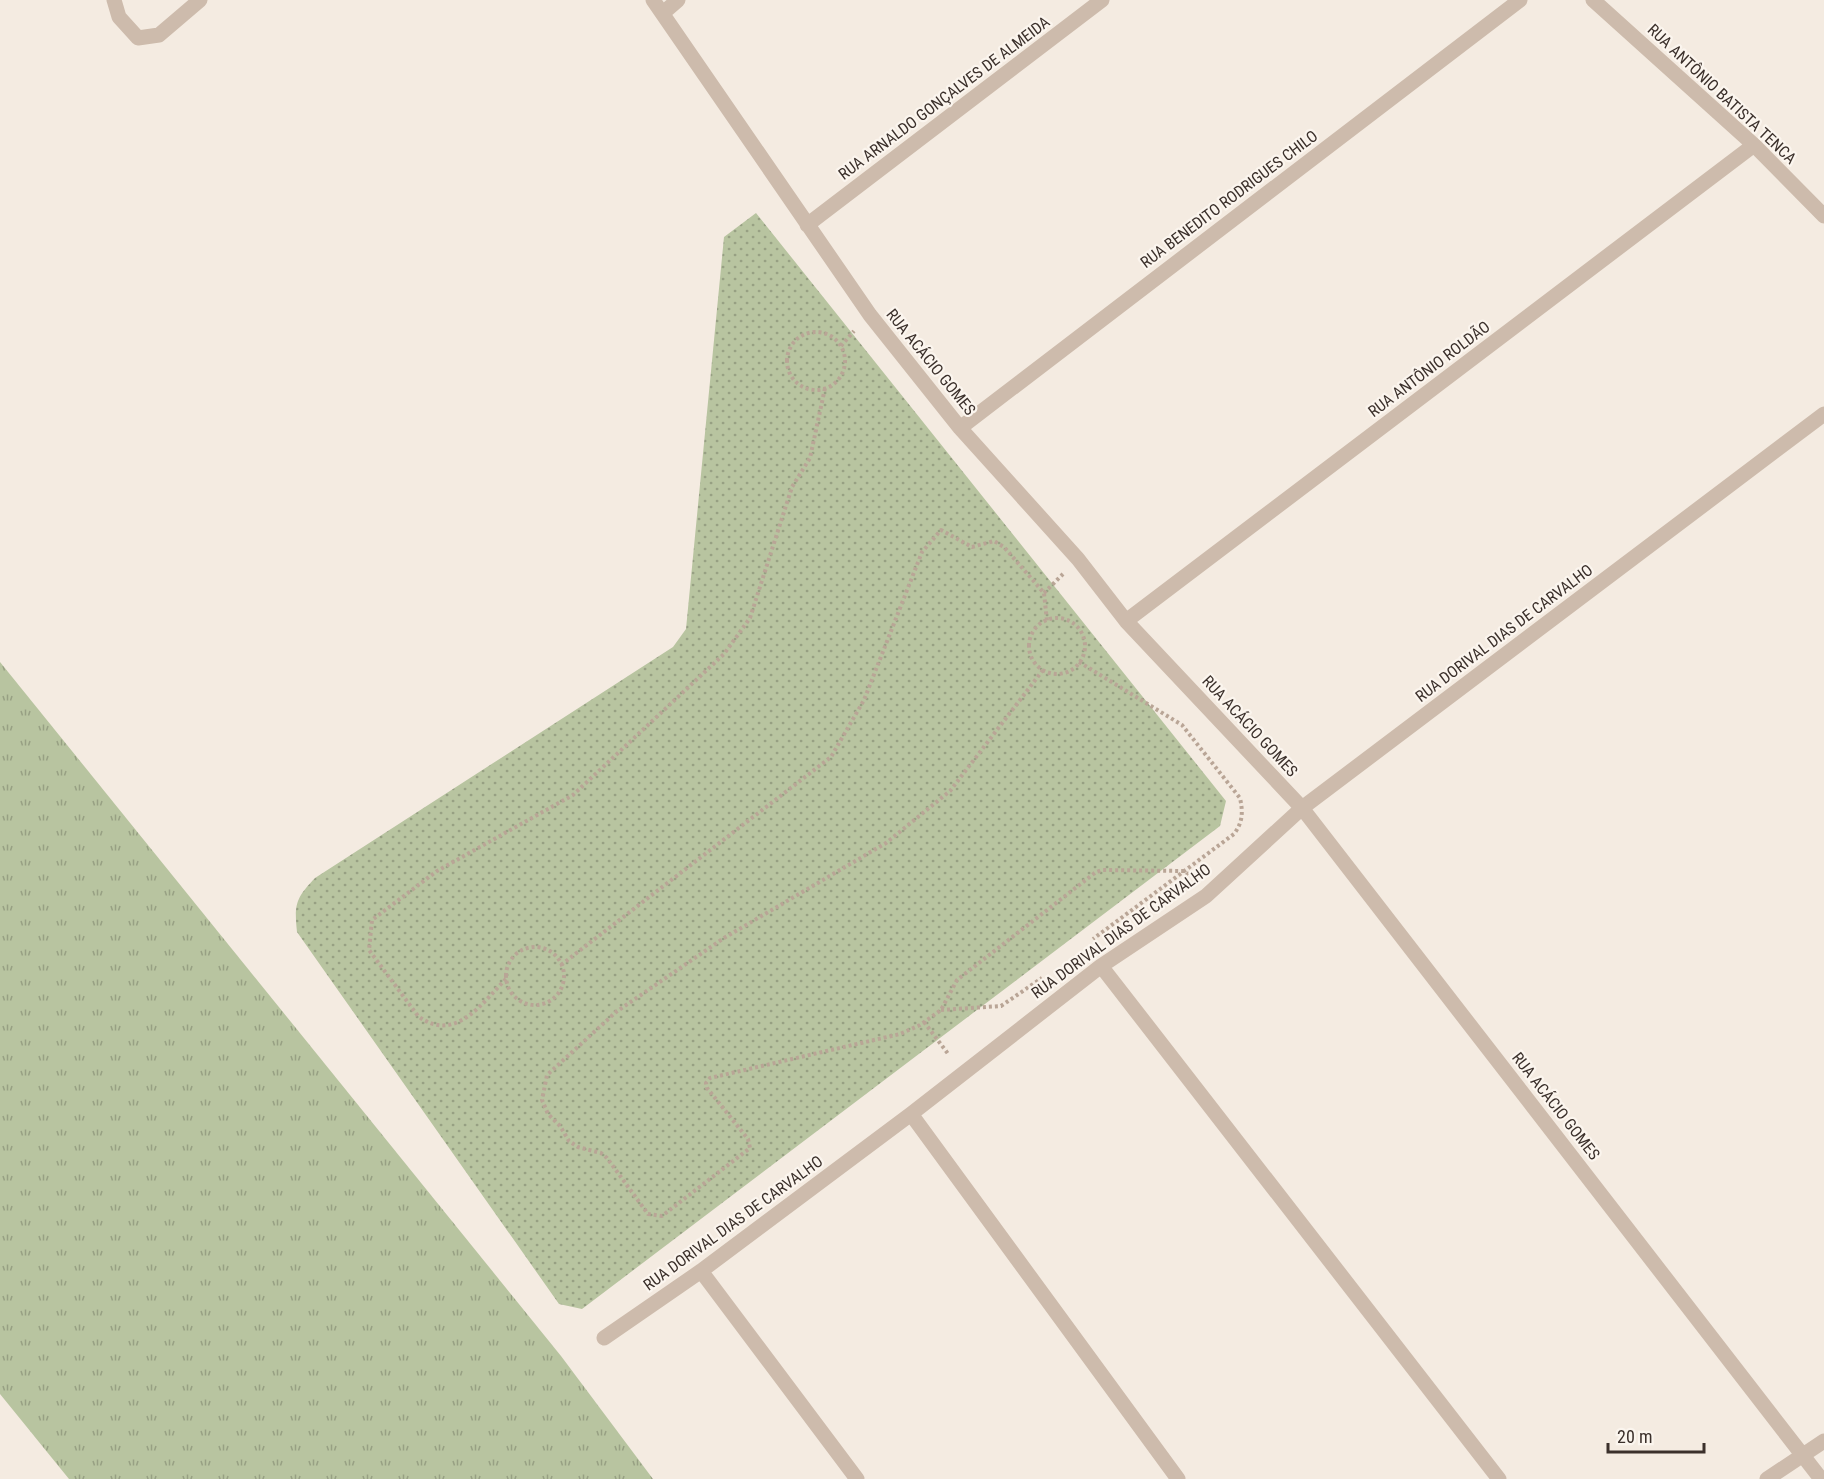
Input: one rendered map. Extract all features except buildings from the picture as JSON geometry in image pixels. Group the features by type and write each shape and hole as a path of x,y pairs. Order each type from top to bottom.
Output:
{"street":[{"path":"114,0 119,17 138,38 159,35 200,0"},
{"name":"RUA ACÁCIO GOMES","path":"653,0 870,315 960,428 1078,559 1126,621 1302,808 1821,1479"},
{"path":"663,12 678,0"},
{"name":"RUA ARNALDO GONÇALVES DE ALMEIDA","path":"807,225 1102,0"},
{"name":"RUA BENEDITO RODRIGUES CHILO","path":"960,428 1520,0"},
{"name":"RUA ANTÔNIO BATISTA TENCA","path":"1593,0 1754,145 1824,216"},
{"name":"RUA ANTÔNIO ROLDÃO","path":"1126,621 1754,145"},
{"name":"RUA DORIVAL DIAS DE CARVALHO","path":"604,1338 701,1271 911,1114 1101,966 1206,896 1302,808 1824,414"},
{"path":"1101,966 1499,1479"},
{"path":"911,1114 1178,1479"},
{"path":"701,1271 857,1479"},
{"path":"1767,1479 1824,1441"}],"path":[{"path":"822,332 831,336 843,350 844,369 833,384 825,388 806,388 798,384 787,369 789,349 802,335 822,332"},
{"path":"506,979 514,996 522,1001 540,1004 549,1001 561,987 563,978 561,965 552,953 544,949 525,949 510,960 506,979 465,1021 443,1025 427,1023 418,1016 369,950 372,920 437,871 573,795 724,654 750,618 792,487 810,458 825,388"},
{"path":"561,965 831,757 864,700 922,552 940,530 972,547 994,541 1004,547 1044,593 1047,621"},
{"path":"1061,619 1077,627 1084,644 1079,662 1066,672 1057,674 1043,670 1033,662 1029,644 1036,628 1047,621 1061,619"},
{"path":"1079,662 1182,725 1240,798 1242,816 1234,834 1088,943"},
{"path":"1043,670 950,791 886,843 724,938 616,1012 547,1075 542,1100 548,1114 560,1126 569,1141 578,1147 602,1153 643,1209 654,1216 662,1216 750,1148 748,1139 707,1088 706,1083 710,1078 886,1038 924,1022 940,1010 957,980 1096,872 1101,870 1185,871"},
{"path":"940,1010 1001,1006 1050,972"},
{"path":"924,1022 963,1074"}],"green space":[{"path":"756,213 1226,801 1220,826 582,1309 559,1304 297,932 296,908 300,896 315,878 673,647 686,629 724,237"},
{"path":"0,662 561,1356 653,1479 69,1479 0,1394"}]}
